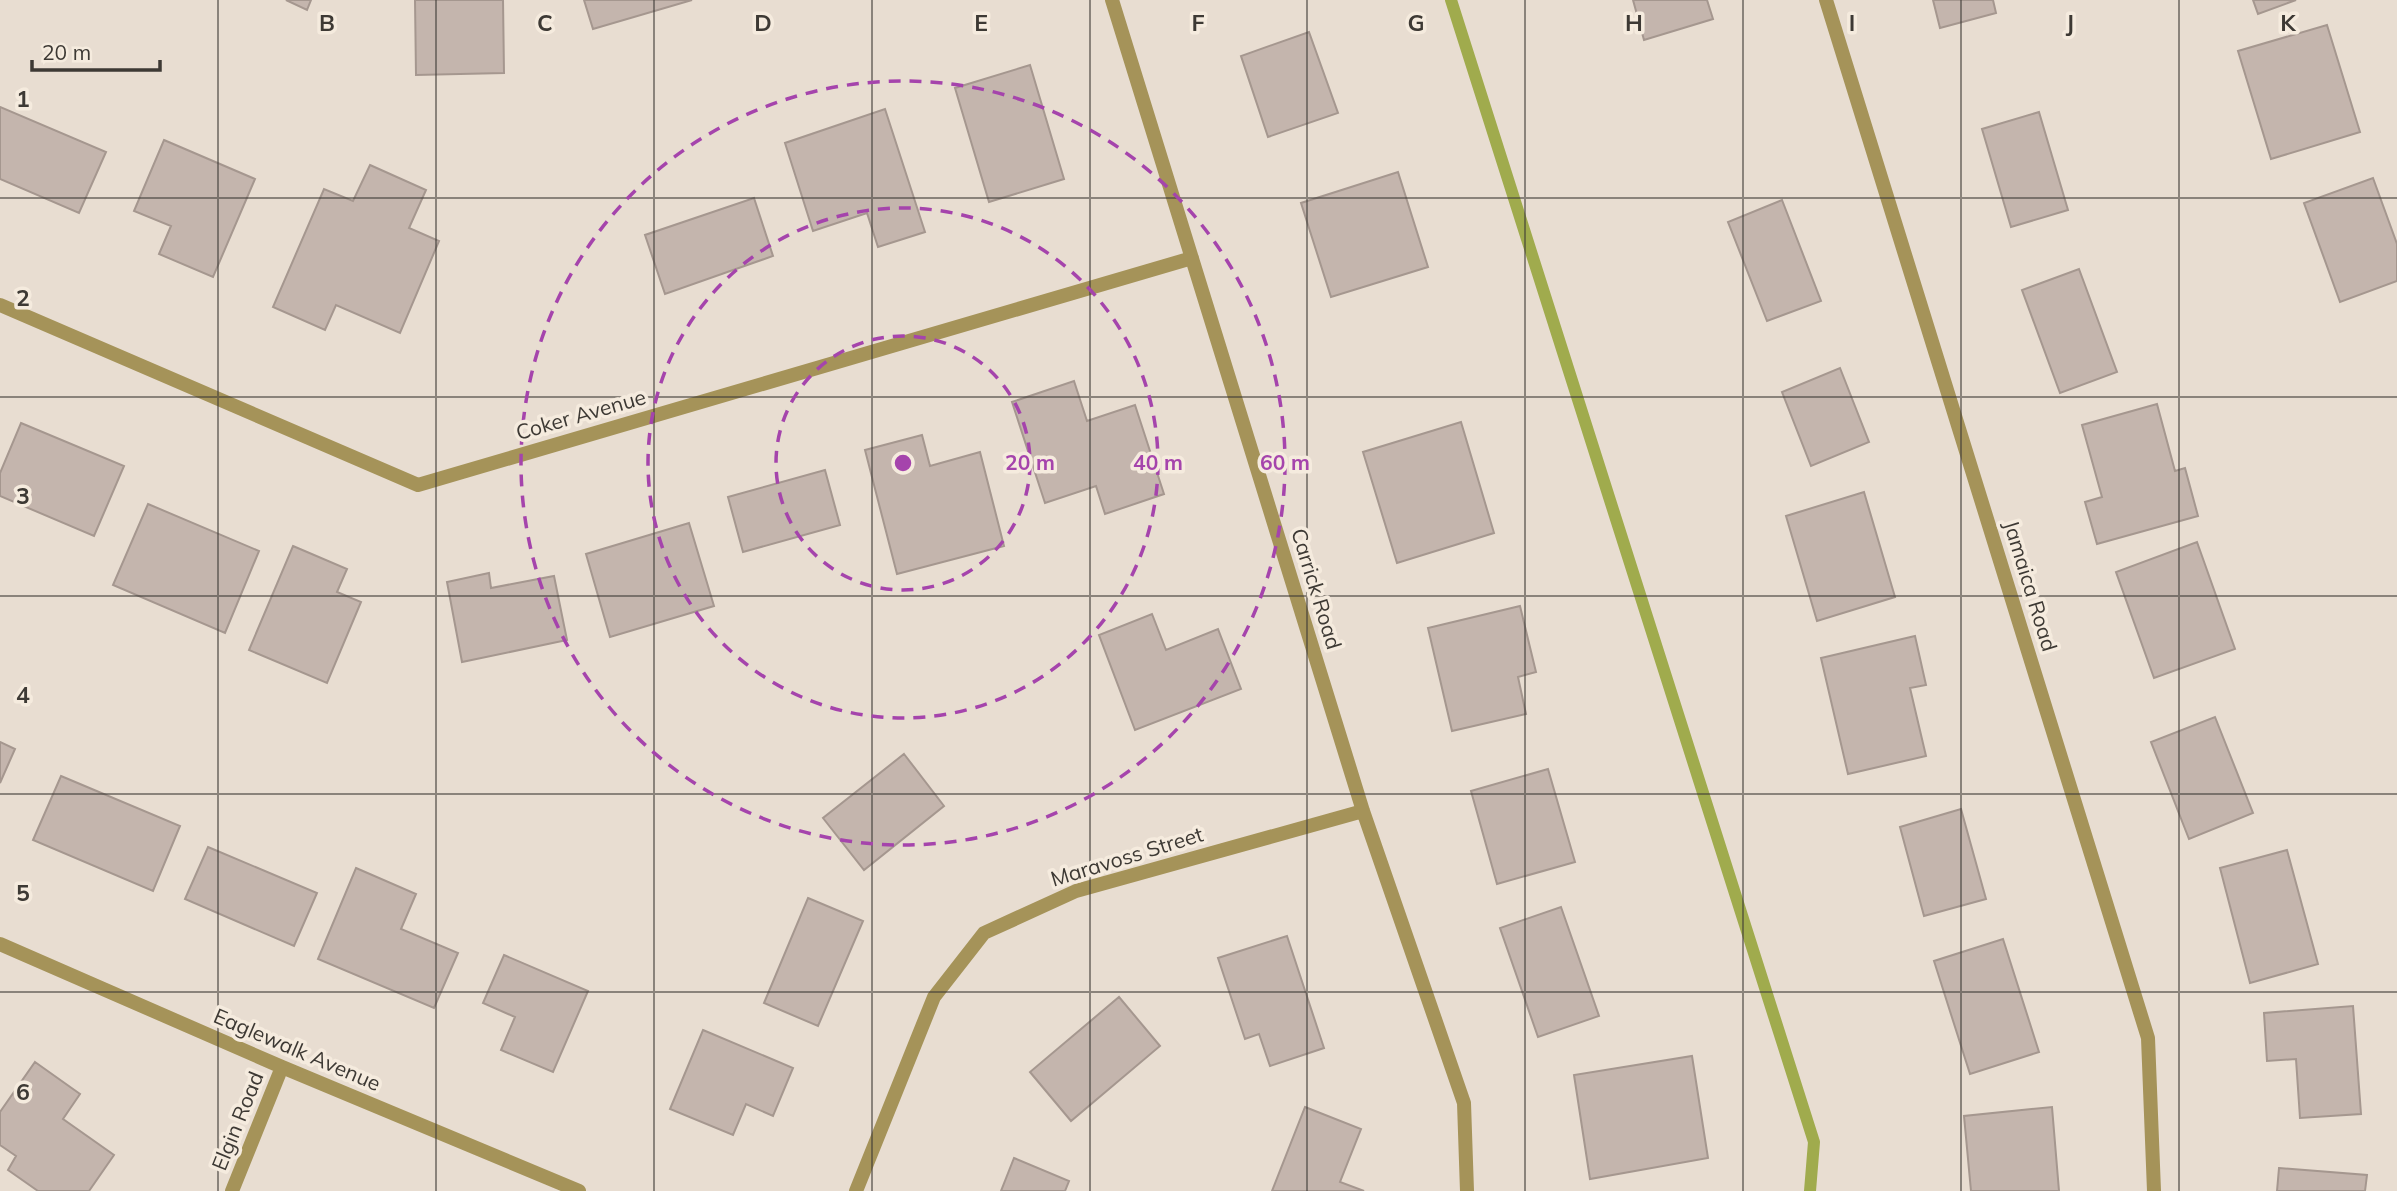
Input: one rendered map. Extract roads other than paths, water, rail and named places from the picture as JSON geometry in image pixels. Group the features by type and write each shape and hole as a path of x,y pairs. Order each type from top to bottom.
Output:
{"street":[{"name":"Carrick Road","path":"1112,0 1363,811 1464,1104 1467,1191"},
{"name":"Jamaica Road","path":"1826,0 2148,1038 2154,1191"},
{"name":"Coker Avenue","path":"0,305 418,485 1192,258"},
{"name":"Maravoss Street","path":"856,1191 934,997 984,933 1076,891 1363,811"},
{"name":"Eaglewalk Avenue","path":"0,944 282,1067 579,1191"},
{"name":"Elgin Road","path":"232,1191 282,1067"}],"waterway":[{"path":"1451,0 1814,1142 1810,1191"}]}
